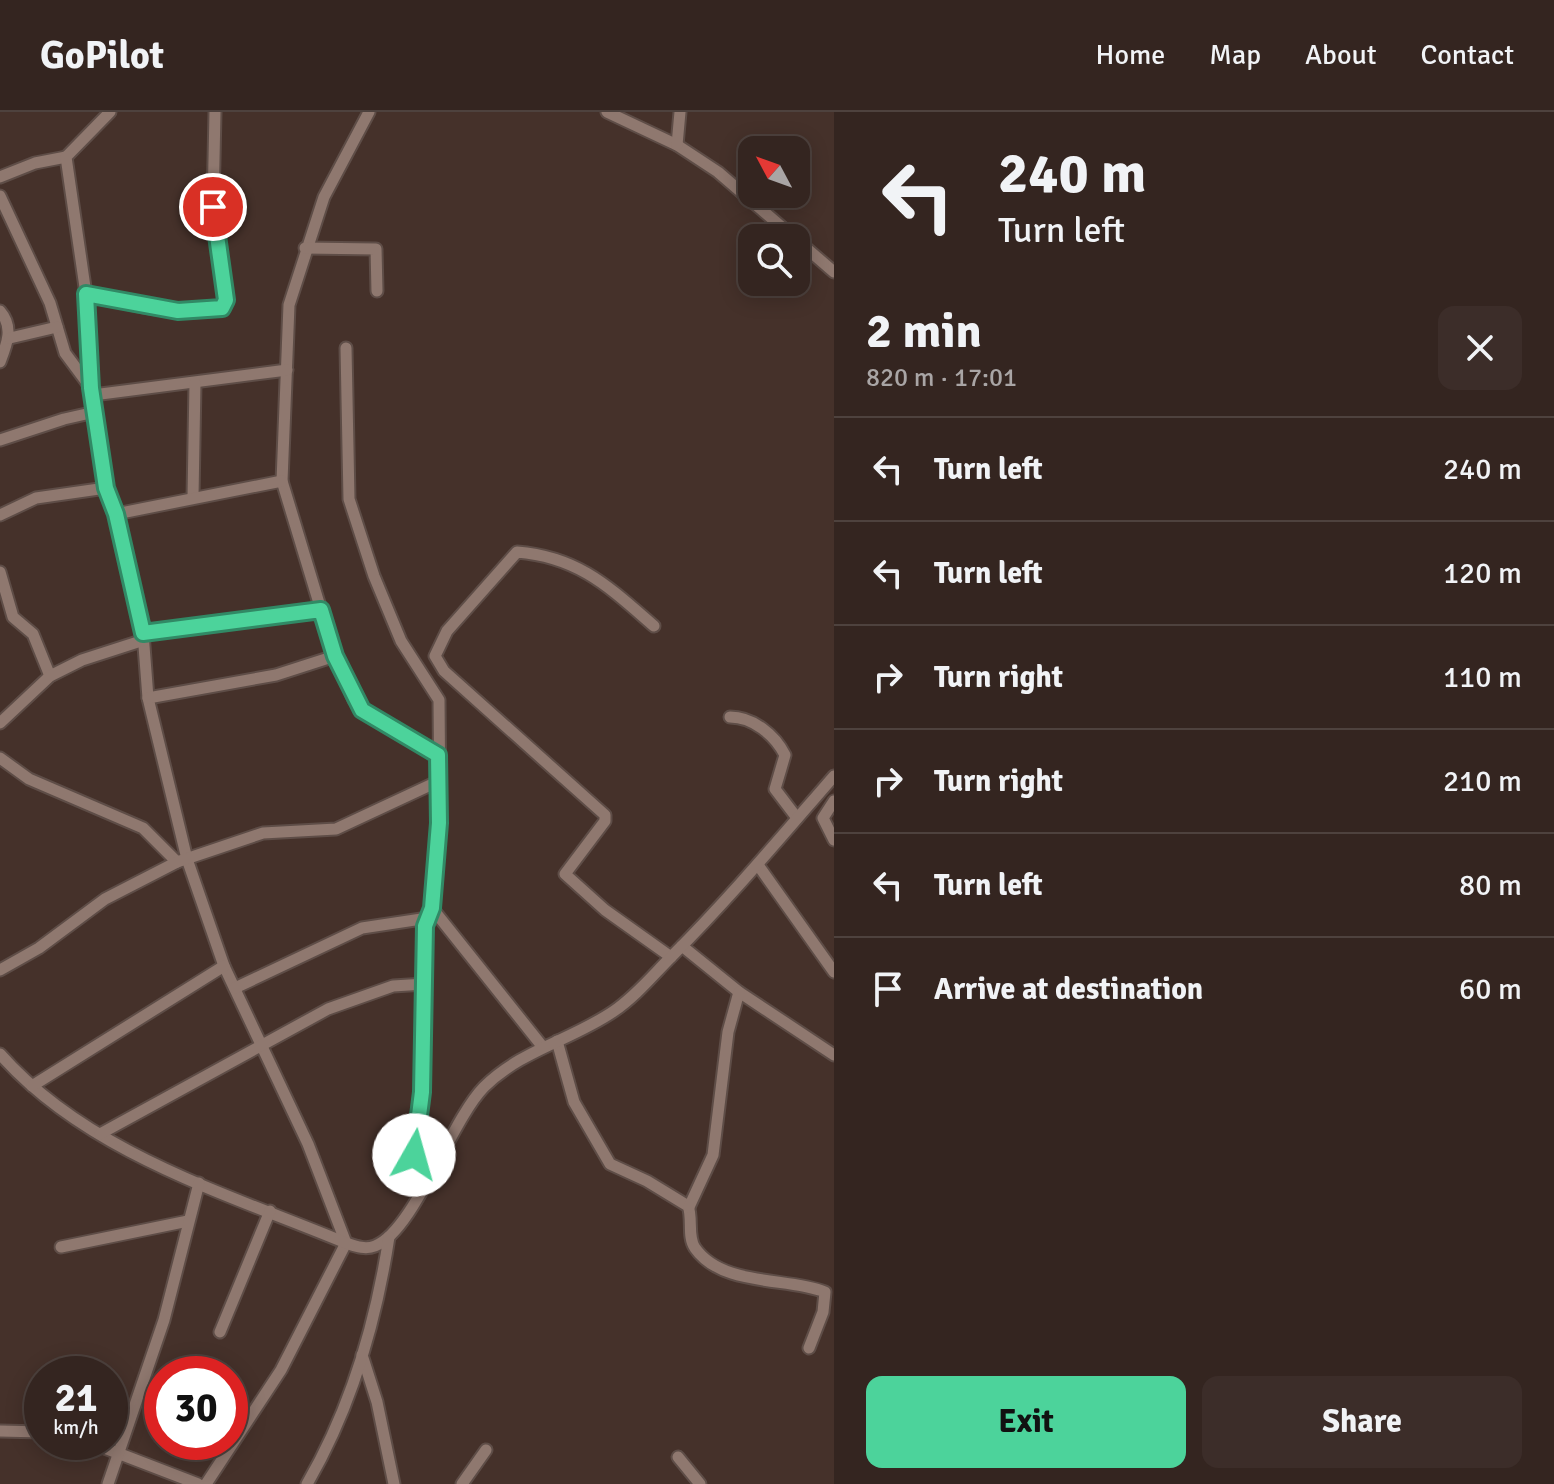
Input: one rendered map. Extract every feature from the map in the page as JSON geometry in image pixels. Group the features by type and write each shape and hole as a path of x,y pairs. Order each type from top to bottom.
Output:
{"street":[{"path":"0,177 35,163 66,157 110,112"},
{"path":"86,294 178,311 197,312 225,305 213,207 215,112"},
{"path":"369,112 324,197 289,305 282,481 335,656 362,710 438,755"},
{"path":"607,112 677,145 741,191 834,272"},
{"path":"677,145 680,112"},
{"path":"66,157 86,294 92,392 106,488 116,514 143,636 148,698 182,861 224,966 308,1144 346,1243 281,1370 206,1484"},
{"path":"1,200 36,269 71,363 92,392"},
{"path":"305,248 373,247 379,252 377,291"},
{"path":"0,311 6,318 10,338 0,362"},
{"path":"10,338 57,327"},
{"path":"346,348 349,499 401,641 439,700 439,781 425,984 422,1092 414,1155 419,1191"},
{"path":"92,392 195,383 244,373 287,370"},
{"path":"193,497 195,383"},
{"path":"0,440 95,412"},
{"path":"116,514 282,481"},
{"path":"0,515 36,498 106,488"},
{"path":"654,626 586,570 517,552 447,631 435,656 444,671 605,815 605,821 565,874 605,910 671,957"},
{"path":"0,572 6,610 35,638 50,676"},
{"path":"0,723 50,676 143,636 321,610"},
{"path":"148,698 276,675 335,656"},
{"path":"730,717 754,721 781,746 785,755 775,789 797,818"},
{"path":"0,758 29,779 143,828 182,861"},
{"path":"307,1484 336,1432 362,1355 389,1237 475,1097 506,1068 542,1046 615,1011 758,865 834,776"},
{"path":"0,970 39,948 105,899 182,861 263,833 336,829 439,781"},
{"path":"834,801 823,818 834,840"},
{"path":"758,865 834,972"},
{"path":"235,988 362,928 430,913"},
{"path":"430,913 542,1046"},
{"path":"682,946 739,992 834,1055"},
{"path":"32,1086 224,966"},
{"path":"100,1134 347,1001 393,986 425,984"},
{"path":"739,992 728,1032 713,1155 689,1207 693,1245 716,1263 766,1282 825,1292 823,1312 809,1348"},
{"path":"557,1041 574,1102 610,1164 647,1181 689,1207"},
{"path":"0,1054 32,1086 100,1134 199,1183 346,1243 368,1248 389,1237"},
{"path":"128,1427 164,1320 199,1183"},
{"path":"220,1332 270,1211"},
{"path":"61,1247 188,1221"},
{"path":"362,1355 377,1402 394,1484"},
{"path":"0,1431 24,1432"},
{"path":"462,1484 486,1450"},
{"path":"128,1454 198,1484"},
{"path":"678,1457 700,1484"},
{"path":"108,1484 117,1460"}],"route":[{"path":"213,207 226,300 222,308 178,311 86,294 91,388 106,488 116,514 143,633 321,610 335,656 354,700 362,710 438,755 440,812 432,875 432,908 425,926 422,1092 414,1155"}]}
